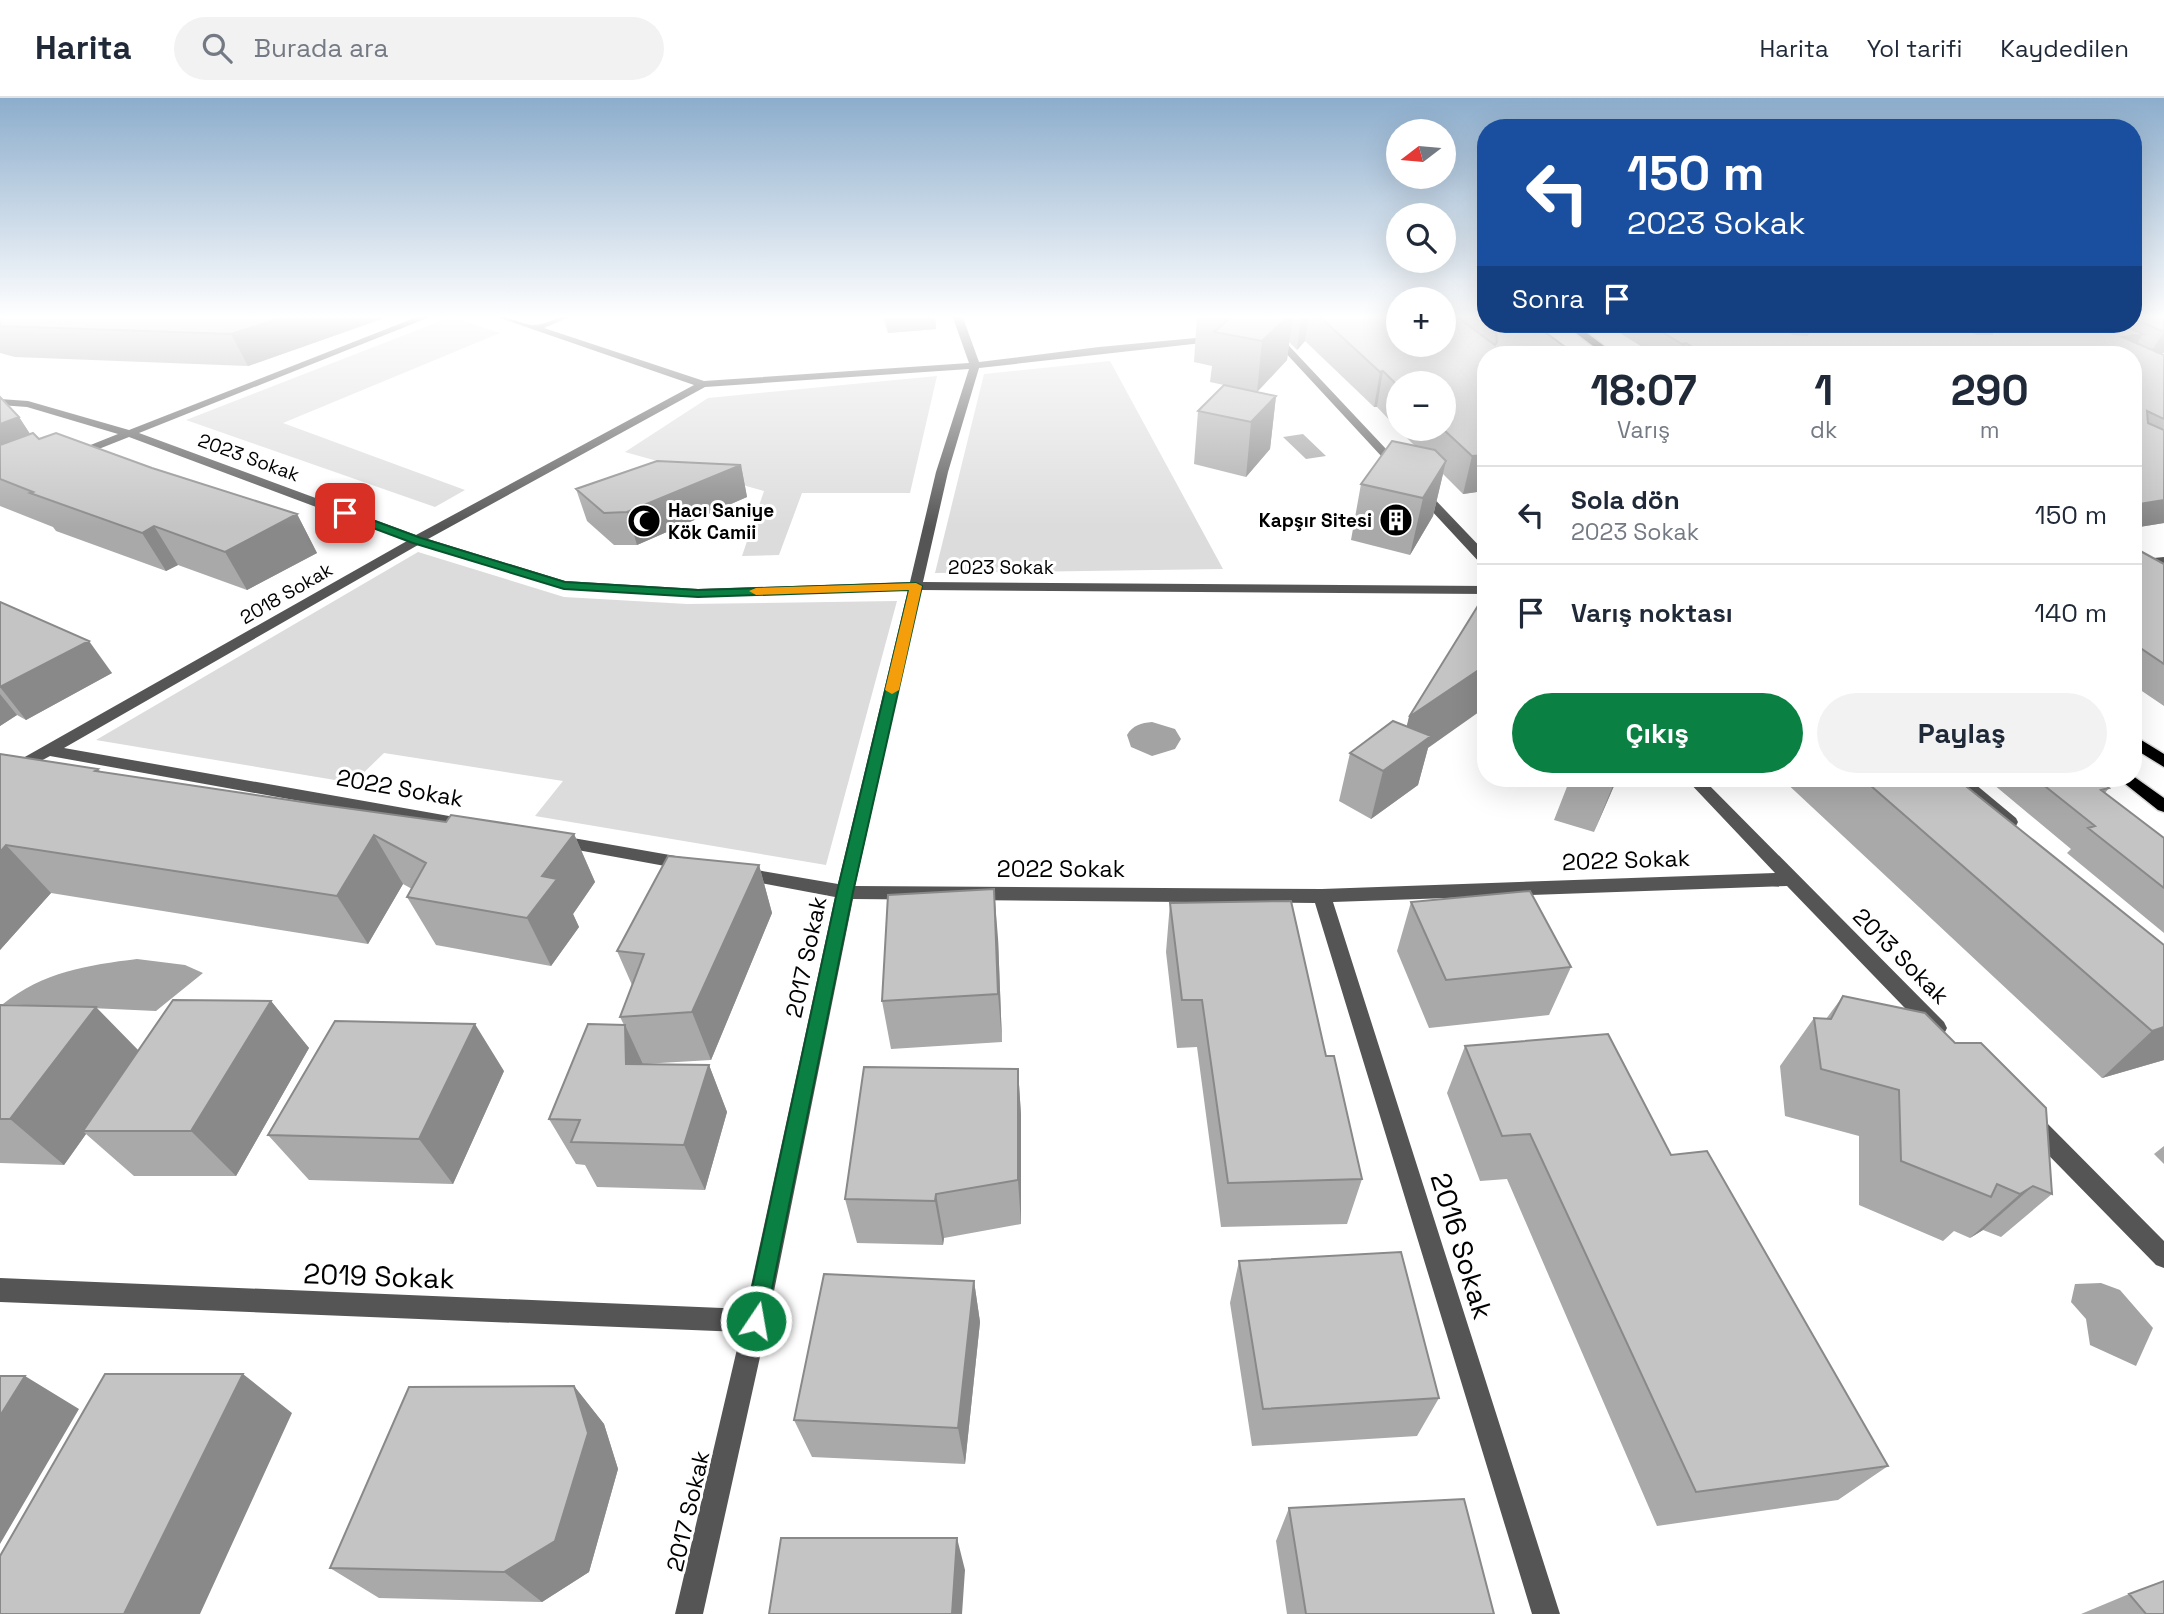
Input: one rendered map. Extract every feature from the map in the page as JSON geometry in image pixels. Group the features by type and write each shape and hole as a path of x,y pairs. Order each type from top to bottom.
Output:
{"main road":[{"path":"2142,746 2164,762"},
{"path":"2138,787 2164,806"}],"street":[{"path":"64,459 249,386"},
{"name":"2018 Sokak","path":"0,778 417,540 700,386"},
{"name":"2017 Sokak","path":"689,1614 756,1321 845,892 942,472 969,386"},
{"path":"1322,386 1477,551"},
{"name":"2023 Sokak","path":"0,402 28,404 128,433 417,540 564,585 698,593 916,586 1477,590"},
{"path":"2142,560 2164,561"},
{"path":"2142,563 2164,574"},
{"name":"2022 Sokak","path":"49,751 490,829"},
{"name":"2013 Sokak","path":"1702,787 1947,1038"},
{"path":"1968,787 2021,832"},
{"name":"2022 Sokak","path":"545,839 845,892 1322,896 1790,878"},
{"name":"2016 Sokak","path":"1322,896 1546,1614"},
{"path":"2016,1107 2164,1256"},
{"name":"2019 Sokak","path":"0,1290 756,1321"}],"shaded area":[{"path":"274,386 373,386 283,423 465,490 435,507 186,420"},
{"path":"836,386 935,386 910,493 802,493 779,555 742,556 764,491 625,452 708,398"},
{"path":"981,386 1123,386 1223,569 935,573"},
{"path":"1303,434 1326,456 1306,459 1283,437"},
{"path":"418,552 564,597 687,604 897,601 826,865 535,816 563,781 384,753 353,783 96,740"},
{"path":"1152,722 1175,729 1181,739 1175,749 1152,756 1131,747 1127,735 1129,732 1138,725"},
{"path":"137,959 185,965 203,973 156,1011 3,1004 50,977 84,967"},
{"path":"2101,1283 2120,1290 2153,1328 2136,1366 2090,1345 2086,1319 2071,1302 2075,1284"}],"building":[{"path":"1223,386 1276,396 1251,422 1198,411"},
{"path":"1456,386 1477,386 1477,456 1472,456 1456,441"},
{"path":"2142,386 2164,386 2164,419 2147,411 2148,423 2164,430 2164,500 2142,504"},
{"path":"0,397 19,417 0,424"},
{"path":"33,433 39,439 56,433 152,468 297,514 225,552 154,526 142,533 30,493 33,492 0,479 0,445"},
{"path":"1392,441 1435,450 1446,461 1423,498 1361,484"},
{"path":"657,461 741,465 627,512 604,513 576,489"},
{"path":"2142,552 2164,564 2164,664 2142,649"},
{"path":"0,602 89,641 0,687"},
{"path":"1477,607 1477,671 1409,717"},
{"path":"1393,721 1431,736 1383,771 1350,753"},
{"path":"0,754 316,804 446,822 451,815 574,834 542,876 557,879 527,918 407,897 426,863 374,835 337,896 6,845 0,852"},
{"path":"1872,787 1967,787 2164,945 2164,1027 2152,1031"},
{"path":"2046,787 2109,788 2101,790 2164,838 2164,888 2088,828 2095,826"},
{"path":"668,856 759,865 692,1012 620,1017 644,954 617,951"},
{"path":"994,889 998,994 882,1001 888,895"},
{"path":"1530,891 1571,967 1446,980 1411,902"},
{"path":"1291,901 1326,1056 1334,1056 1362,1179 1228,1183 1202,1000 1182,1000 1170,903"},
{"path":"1843,996 1925,1013 1955,1043 1981,1043 2046,1108 2052,1194 2033,1186 2020,1194 1997,1184 1991,1197 1901,1161 1899,1090 1821,1069 1814,1018 1831,1019"},
{"path":"173,1000 271,1001 191,1131 83,1131"},
{"path":"0,1005 96,1007 10,1119 0,1119"},
{"path":"335,1021 475,1024 419,1139 268,1135"},
{"path":"588,1024 625,1025 626,1064 709,1065 684,1145 571,1142 580,1120 549,1119"},
{"path":"1608,1034 1671,1155 1707,1151 1888,1466 1696,1492 1530,1134 1502,1136 1465,1046"},
{"path":"864,1067 1018,1069 1018,1180 936,1194 935,1201 845,1199"},
{"path":"1401,1252 1439,1398 1263,1409 1239,1261"},
{"path":"824,1274 974,1281 958,1428 794,1420"},
{"path":"105,1374 243,1374 124,1614 0,1614 0,1556"},
{"path":"0,1376 25,1376 0,1416"},
{"path":"574,1386 588,1433 555,1541 504,1572 330,1568 409,1387"},
{"path":"1464,1499 1494,1614 1306,1614 1289,1508"},
{"path":"781,1538 957,1538 952,1614 769,1614"},
{"path":"2164,1581 2164,1614 2146,1614 2129,1594"}],"slow traffic":[{"path":"756,591 916,586 892,690"}],"place":[{"name":"Kapşır Sitesi","path":"1396,520"},
{"name":"Hacı Saniye Kök Camii","path":"644,521"}],"route":[{"path":"345,513 417,540 564,585 698,593 916,586 845,892 756,1321"}]}
